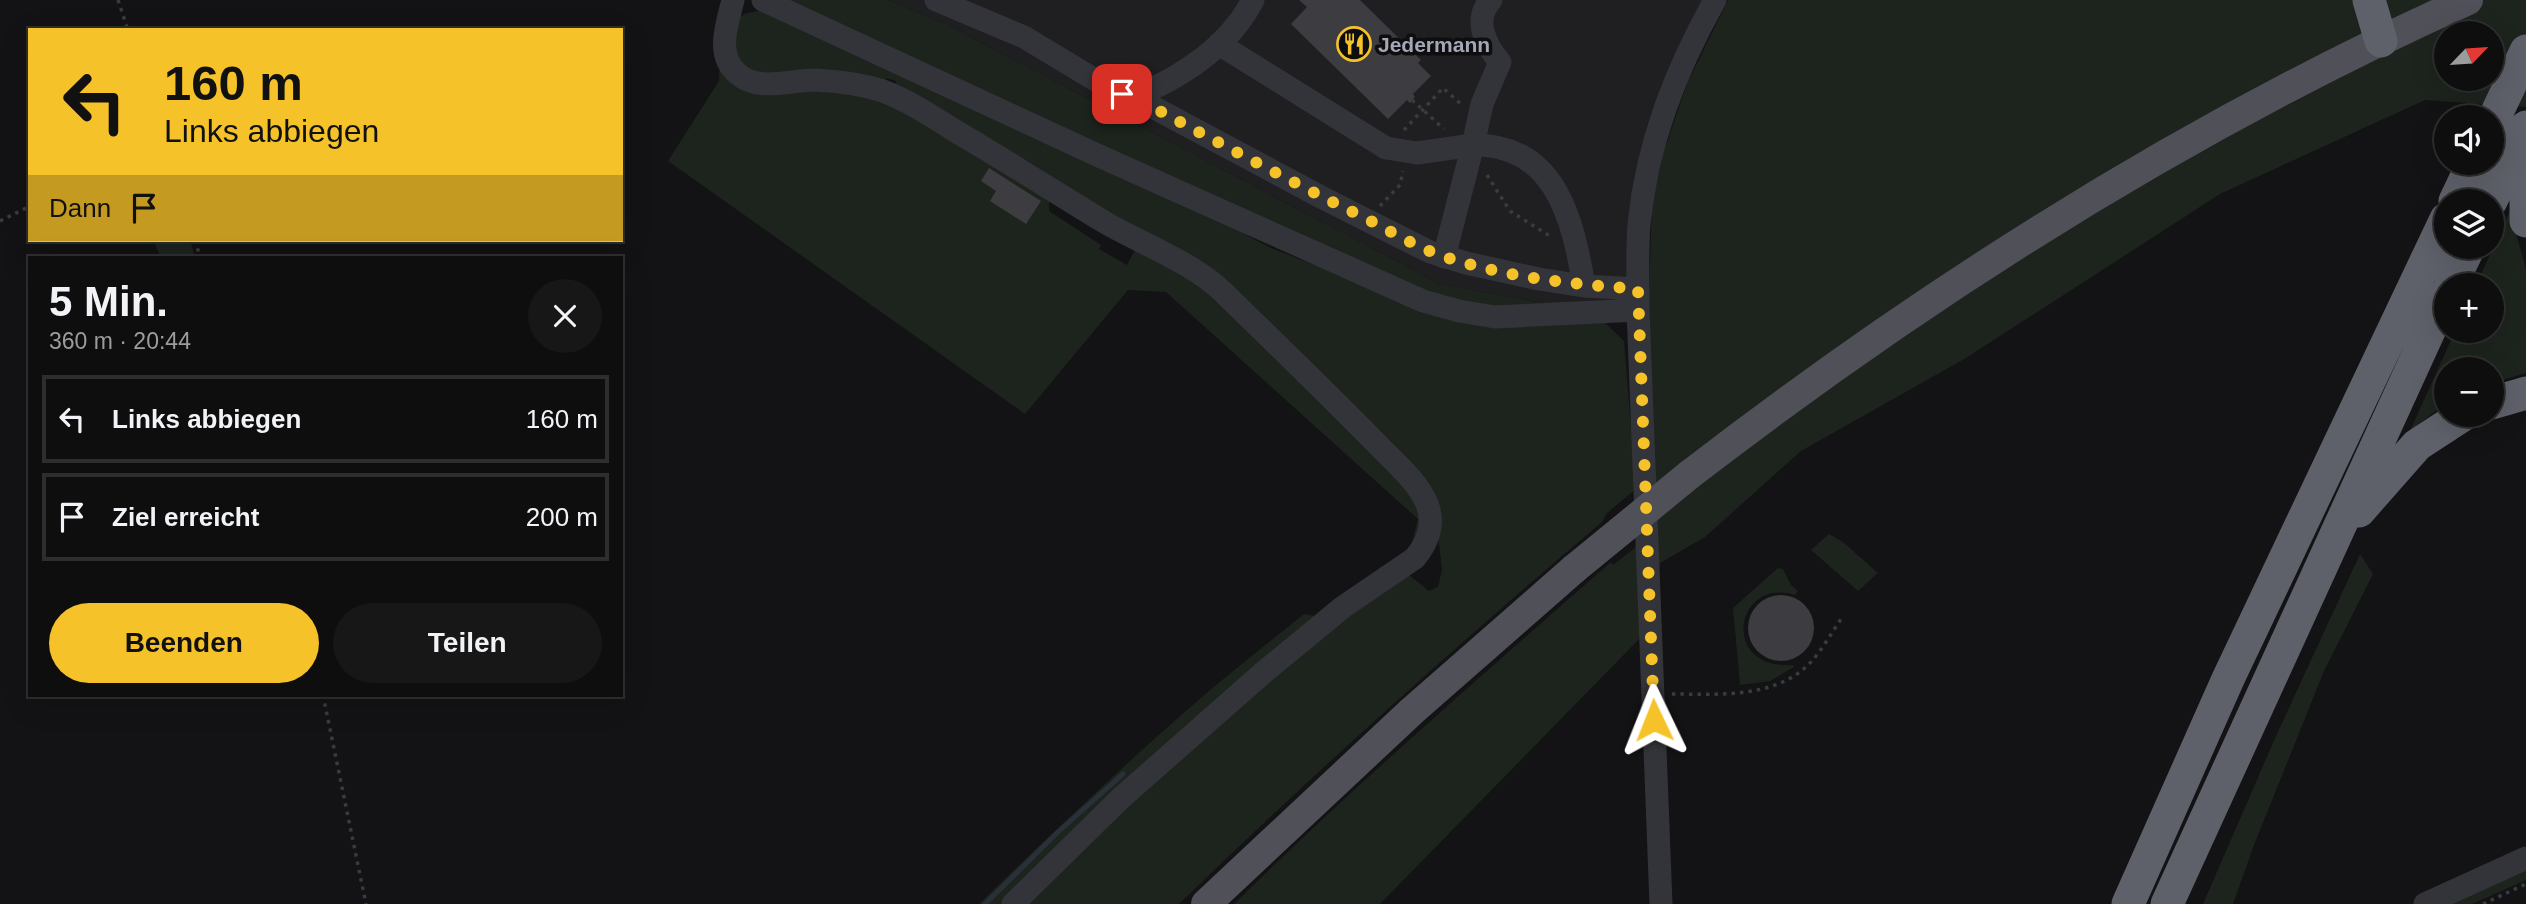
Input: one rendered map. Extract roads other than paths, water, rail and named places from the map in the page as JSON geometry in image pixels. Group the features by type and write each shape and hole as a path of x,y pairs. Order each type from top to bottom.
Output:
{"highway":[{"path":"2369,0 2392,24"},
{"path":"2500,105 2526,51"},
{"path":"2497,189 2526,127"},
{"path":"2526,182 2526,221"},
{"path":"2128,904 2228,679 2434,244"},
{"path":"2167,904 2434,319"},
{"path":"2504,399 2526,393"},
{"path":"2335,540 2417,444 2444,427"}],"main road":[{"path":"1206,904 1412,711 1574,569 1689,475 1817,379 1994,259 2392,24 2468,0"}],"street":[{"path":"733,0 725,33 725,52 730,66 741,77 764,84 813,80 842,82 890,94 1107,223 1199,274 1218,287 1348,414 1414,483 1428,505 1430,532 1424,547 1415,558 1343,607 1264,672 1121,798 1013,904"},
{"path":"763,0 1423,301 1449,309 1495,317 1638,299"},
{"path":"936,0 1024,37 1102,84 1134,97 1418,246 1444,257 1511,274 1584,286 1638,299"},
{"path":"1134,97 1181,75 1219,44 1244,16 1253,0"},
{"path":"1444,257 1482,104 1506,66 1486,42 1483,29 1484,9 1491,0"},
{"path":"1661,904 1638,299 1640,216 1655,141 1685,55 1715,0"},
{"path":"1219,44 1386,148 1417,153 1491,145 1510,150 1532,164 1554,187 1566,206 1584,286"},
{"path":"2425,904 2526,858"}],"waterway":[{"path":"985,904 1058,832 1123,774"}],"place":[{"name":"Jedermann","path":"1354,44"}]}
